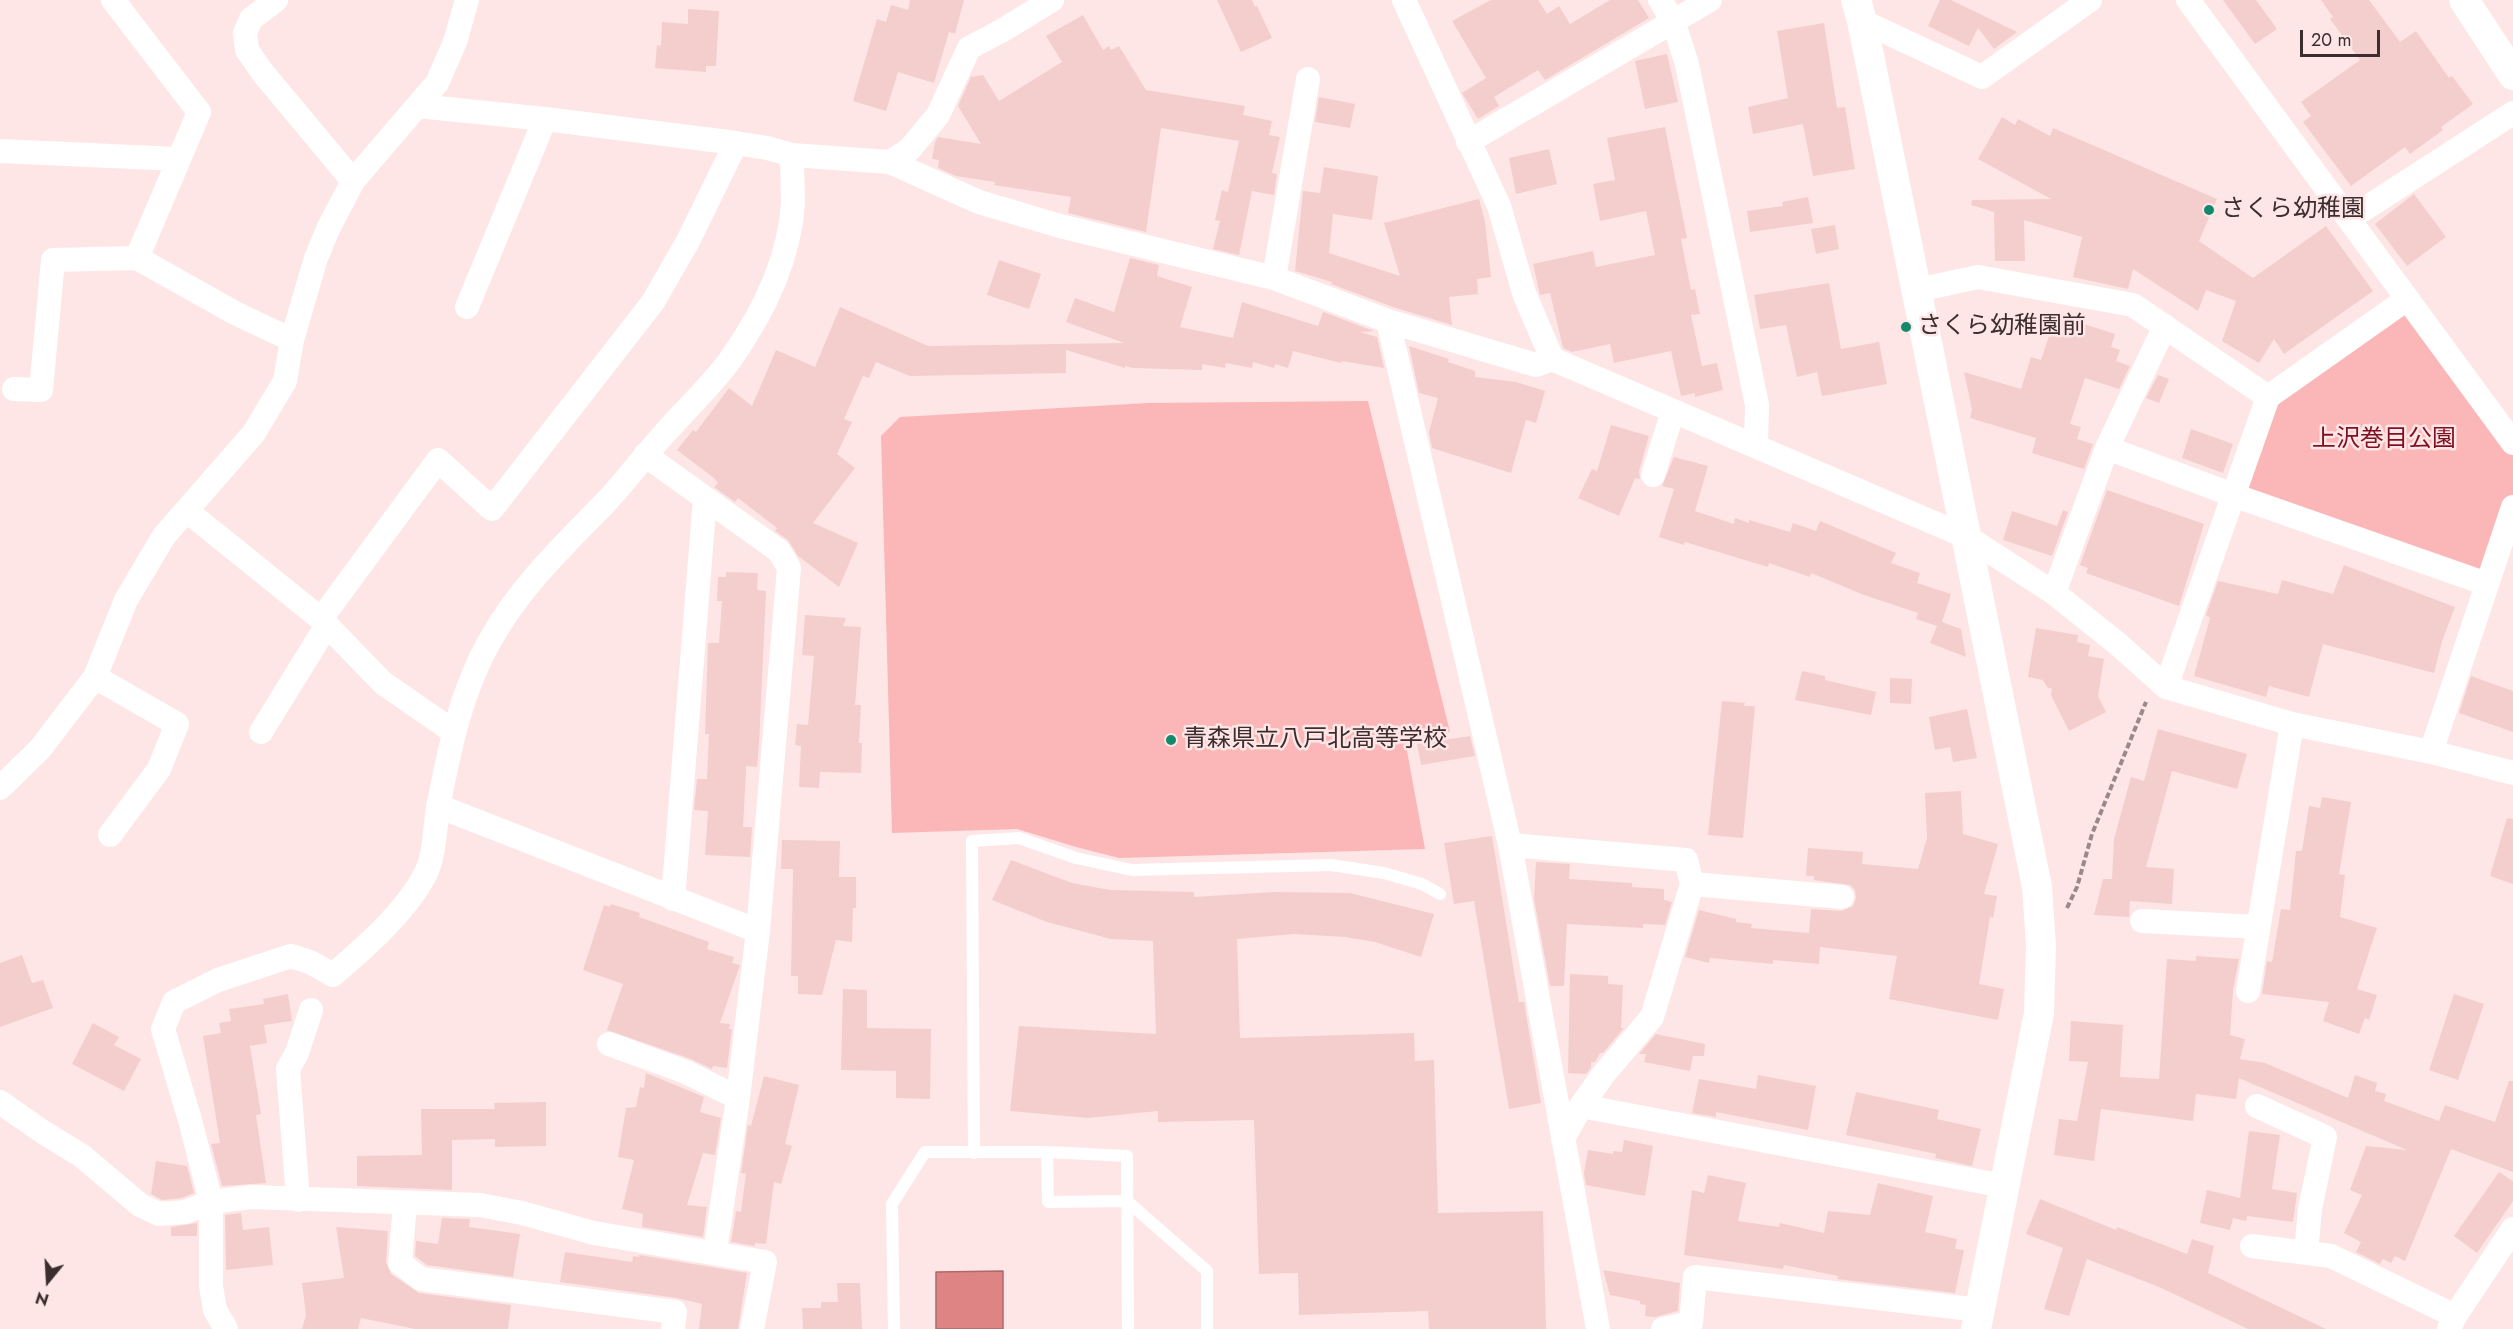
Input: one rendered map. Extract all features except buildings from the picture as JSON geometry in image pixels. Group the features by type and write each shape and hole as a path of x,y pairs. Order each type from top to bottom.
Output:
{"street":[{"path":"113,0 199,112 137,258"},
{"path":"276,0 252,19 245,33 247,50 263,73 353,181"},
{"path":"0,788 40,749 94,677 126,600 164,536 254,432 285,381 292,340 315,258 353,181 437,83 454,42 467,0"},
{"path":"890,162 909,150 938,115 969,48 1052,0"},
{"path":"1404,0 1499,206 1524,293 1552,359 1967,537 2054,593 2161,682 2292,724 2431,752 2513,773"},
{"path":"1660,0 1673,21 1687,64 1757,405 1756,446"},
{"path":"1468,142 1710,0"},
{"path":"1859,10 1982,77 2090,0"},
{"path":"2188,0 2513,443"},
{"path":"2464,0 2513,75"},
{"path":"1663,1329 1691,1323 1695,1277 1978,1320 2039,1013 2041,945 2037,887 1918,290 1859,10"},
{"path":"1274,278 1308,79"},
{"path":"418,106 736,143 792,155 890,162 979,202 1060,226 1274,278 1389,321 1536,365 1552,359"},
{"path":"2349,219 2513,113"},
{"path":"467,308 545,119"},
{"path":"261,732 324,622 438,460 492,509 652,302 688,241 736,143"},
{"path":"0,151 178,159"},
{"path":"226,1329 215,1310 211,1286 211,1203 190,1120 163,1029 174,1002 218,980 291,956 310,962 333,975 396,915 424,875 432,857 438,806 454,732 471,677 492,636 560,547 606,502 729,362 756,319 776,276 789,226 792,205 792,155"},
{"path":"14,388 41,390 52,260 137,258 235,313 292,340"},
{"path":"1918,290 1978,277 2133,305 2268,397"},
{"path":"2161,682 2234,495 2268,397 2407,299"},
{"path":"1389,321 1510,845 1598,1329"},
{"path":"2054,593 2108,448 2165,326"},
{"path":"1653,475 1673,411"},
{"path":"2108,448 2487,584"},
{"path":"645,455 779,551 789,568 758,931 738,1098 715,1252"},
{"path":"672,899 705,498"},
{"path":"2431,752 2513,507"},
{"path":"187,511 324,622 383,683 454,732"},
{"path":"94,677 177,724 159,769 110,835"},
{"path":"2248,991 2292,724"},
{"path":"438,806 758,931"},
{"path":"1510,845 1686,860 1692,884 1652,1017 1603,1075 1581,1106 1563,1139"},
{"path":"1692,884 1842,897"},
{"path":"2142,921 2258,927"},
{"path":"298,1200 288,1069 297,1053 310,1010"},
{"path":"609,1044 686,1072 738,1098"},
{"path":"0,1102 82,1156 140,1205 159,1214 185,1212 211,1203 251,1197 480,1205 522,1213 594,1233 765,1262 752,1329"},
{"path":"1581,1106 2004,1186"},
{"path":"2258,1106 2325,1137 2310,1209 2307,1253"},
{"path":"405,1203 400,1263 421,1279 675,1312 673,1329"},
{"path":"2252,1246 2331,1256 2452,1322 2513,1229"}],"lane":[{"path":"974,1153 972,841 1019,838 1076,858 1132,870 1330,866 1384,873 1422,884 1440,894"},
{"path":"894,1329 892,1204 925,1152 1047,1152 1127,1155 1128,1329"},
{"path":"1047,1152 1048,1202 1127,1201 1207,1271 1207,1329"}],"path":[{"path":"2063,915 2077,887 2092,834 2161,682"}],"green space":[{"name":"上沢巻目公園","path":"2407,299 2513,443 2513,507 2487,584 2233,495 2268,397"},
{"path":"1368,401 1450,732 1405,740 1425,849 1119,858 1017,829 892,833 881,436 900,417 1148,403"}],"shaded area":[{"path":"1003,1271 1003,1329 936,1329 936,1272"}],"place":[{"name":"さくら幼稚園","path":"2209,210"},
{"name":"さくら幼稚園前","path":"1906,327"},
{"name":"青森県立八戸北高等学校","path":"1171,740"}]}
